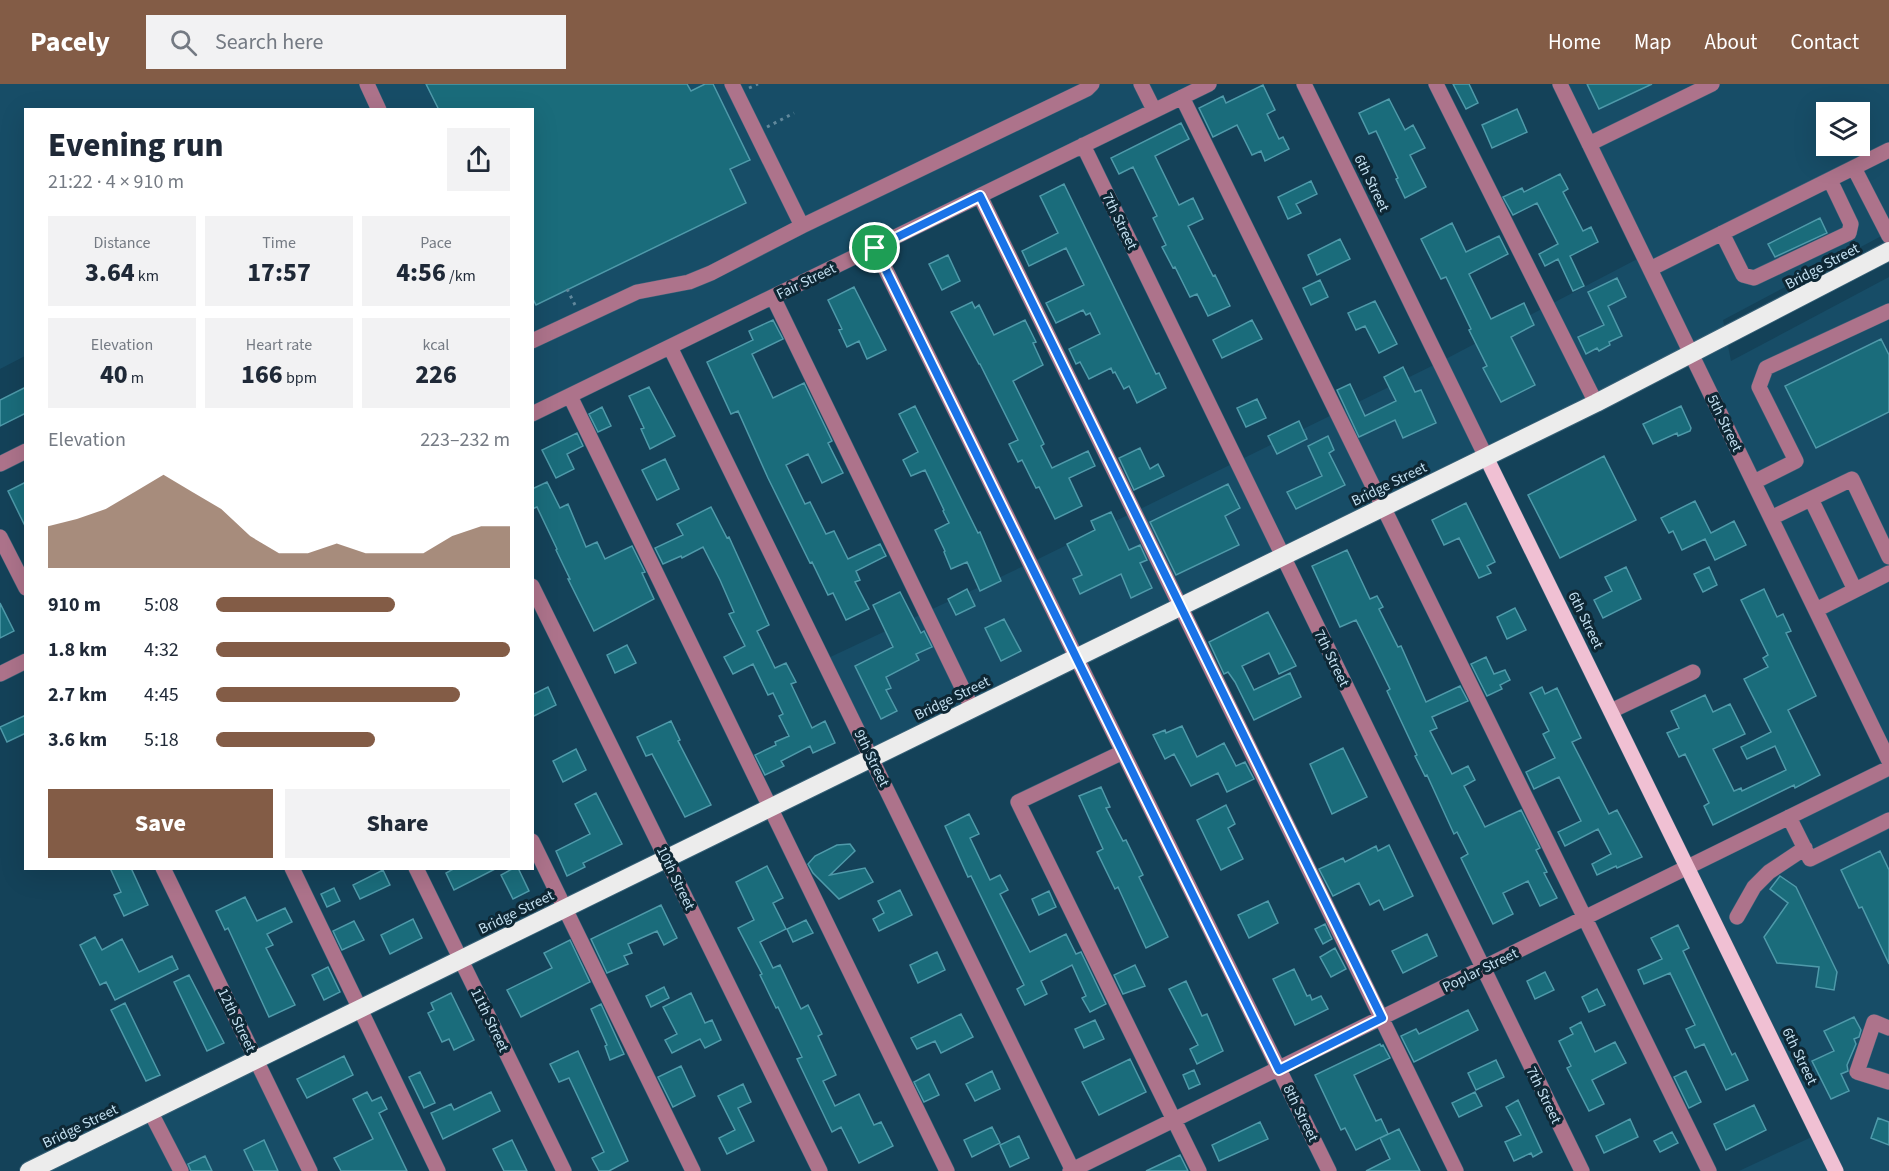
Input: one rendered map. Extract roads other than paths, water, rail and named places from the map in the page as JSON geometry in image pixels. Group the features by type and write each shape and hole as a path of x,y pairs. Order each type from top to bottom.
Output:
{"highway":[{"name":"Bridge Street","path":"28,1171 52,1166 150,1111 1596,403 1889,251"}],"main road":[{"name":"6th Street","path":"1486,457 1834,1170"}],"street":[{"path":"367,84 378,108"},
{"path":"534,341 637,292 689,282 711,273 802,226 1087,89 1092,84"},
{"path":"1141,84 1155,110"},
{"name":"Fair Street","path":"534,413 1209,84"},
{"name":"6th Street","path":"1304,84 1486,457"},
{"path":"1436,84 1596,403"},
{"name":"5th Street","path":"1560,84 1889,761"},
{"path":"1589,144 1712,84"},
{"path":"740,86 802,226"},
{"path":"1182,97 1709,1171"},
{"name":"7th Street","path":"1083,145 1581,1171"},
{"path":"1650,269 1889,150"},
{"path":"1854,168 1889,236"},
{"path":"1722,233 1743,275 1754,278 1849,233 1851,224 1830,180"},
{"path":"980,196 1456,1171"},
{"name":"8th Street","path":"875,248 1329,1171"},
{"path":"773,297 972,708"},
{"path":"1754,482 1796,461 1759,387 1766,368 1889,311"},
{"name":"9th Street","path":"670,347 1072,1171"},
{"path":"570,396 947,1171"},
{"path":"0,464 24,452"},
{"path":"1771,518 1852,479 1889,557"},
{"path":"1811,499 1855,590"},
{"path":"0,537 24,584"},
{"path":"1815,610 1889,573"},
{"name":"10th Street","path":"534,590 820,1171"},
{"path":"0,674 24,662"},
{"path":"1611,711 1693,672"},
{"path":"1123,752 1018,802 1199,1171"},
{"name":"Poplar Street","path":"1072,1171 1889,768"},
{"path":"1790,818 1810,859 1889,820"},
{"path":"534,845 693,1171"},
{"path":"1737,917 1754,887 1768,872 1805,848"},
{"name":"12th Street","path":"164,870 310,1171"},
{"path":"293,870 438,1171"},
{"name":"11th Street","path":"417,870 564,1171"},
{"path":"1889,1028 1874,1022 1857,1072 1889,1082"},
{"path":"150,1111 181,1171"}]}
